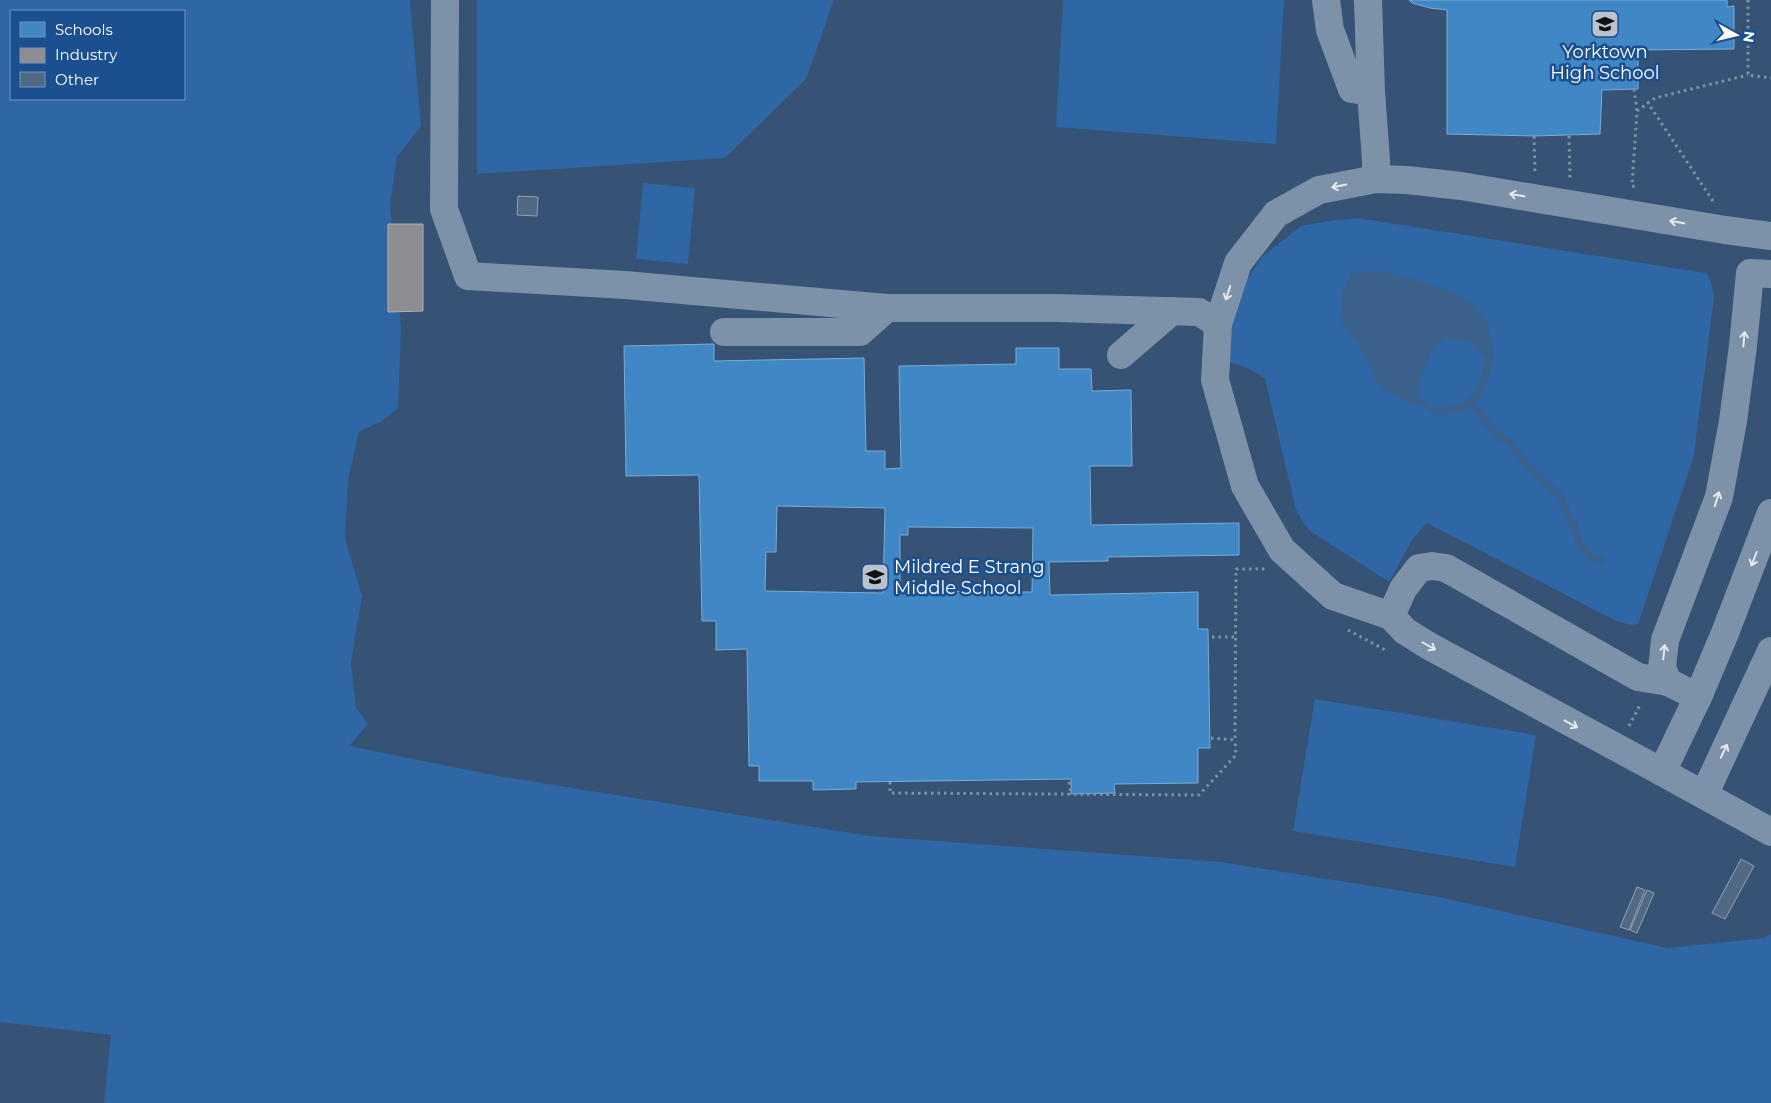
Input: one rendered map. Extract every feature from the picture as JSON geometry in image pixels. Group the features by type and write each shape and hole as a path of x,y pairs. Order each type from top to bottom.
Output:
{"lane":[{"path":"445,0 444,209 468,276 625,285 887,308 1056,308 1199,312 1218,324"},
{"path":"1326,0 1330,30 1352,89 1370,92"},
{"path":"1368,0 1370,92 1376,179"},
{"path":"1668,682 1662,668 1665,640 1719,497 1744,346 1760,273 1764,235 1461,186 1407,180 1376,179 1319,190 1276,214 1238,263 1218,324 1215,380 1246,486 1282,550 1333,596 1391,616 1405,631 1429,646 1771,832"},
{"path":"724,332 860,332 887,308"},
{"path":"1121,355 1172,311"},
{"path":"1662,772 1698,698 1771,513"},
{"path":"1391,616 1402,589 1419,568 1432,566 1446,568 1638,677 1668,682 1698,698"},
{"path":"1704,795 1771,651"}],"path":[{"path":"1748,0 1748,75"},
{"path":"1637,111 1655,98 1748,75 1771,78"},
{"path":"1632,186 1637,111 1634,89"},
{"path":"1648,103 1715,204 1706,202"},
{"path":"1534,136 1535,175 1543,176"},
{"path":"1569,136 1569,178 1578,180"},
{"path":"1623,185 1641,188"},
{"path":"890,782 890,793 1199,795 1236,755 1236,569 1266,569"},
{"path":"1212,637 1237,638"},
{"path":"1626,732 1644,698"},
{"path":"1211,738 1235,740"},
{"path":"1069,782 1071,794"}],"shaded area":[{"path":"0,0 410,0 421,126 397,157 390,204 401,328 398,408 382,421 359,432 348,479 345,538 362,596 351,662 356,708 368,724 349,746 498,776 870,836 1221,862 1434,896 1667,948 1764,938 1771,934 1771,1103 104,1103 111,1035 0,1022"},
{"path":"477,0 834,0 806,79 725,158 477,174"},
{"path":"1063,0 1284,0 1276,144 1056,127"},
{"path":"643,183 695,188 688,264 636,259"},
{"path":"1358,218 1706,273 1711,282 1714,297 1694,455 1638,624 1630,625 1614,620 1427,523 1412,540 1389,582 1310,531 1304,524 1294,502 1265,378 1241,365 1227,362 1232,310 1245,283 1262,257 1301,226"},
{"path":"1352,271 1379,271 1402,276 1453,292 1471,303 1485,318 1491,339 1494,357 1490,374 1483,370 1485,359 1470,342 1448,338 1434,347 1422,373 1417,395 1434,410 1413,404 1381,388 1359,345 1341,323 1342,294"},
{"path":"1315,699 1536,735 1515,867 1293,831"}],"building: Schools":[{"name":"Yorktown High School","path":"1409,0 1727,0 1727,7 1734,6 1734,49 1638,50 1638,89 1602,90 1600,134 1534,136 1447,134 1447,10 1430,8 1412,3"},
{"name":"Mildred E Strang Middle School","path":"714,344 714,361 864,358 866,451 885,451 885,469 901,468 899,366 1016,364 1016,348 1059,348 1059,369 1091,369 1092,391 1131,390 1132,466 1090,466 1091,525 1239,523 1239,555 1108,557 1108,561 1049,562 1050,595 1198,592 1198,629 1208,629 1210,748 1198,748 1198,783 1114,784 1115,793 1071,794 1071,779 856,782 856,789 813,790 813,781 759,781 759,766 749,766 747,649 716,650 716,621 702,621 699,475 626,476 624,346","holes":["777,506 885,508 883,593 765,591 766,552 776,552","908,527 1033,528 1032,592 900,591 900,535 908,535"]}],"building: Industry":[{"path":"388,224 423,224 423,311 388,312"}],"building: Other":[{"path":"518,196 538,197 537,216 517,215"},
{"path":"1741,859 1754,866 1725,919 1712,913"},
{"path":"1637,887 1645,890 1629,930 1620,927"},
{"path":"1647,890 1654,893 1637,933 1630,930"}],"waterway":[{"path":"1434,410 1445,410 1463,406 1473,400 1487,372"},
{"path":"1470,401 1497,435 1511,443 1524,462 1561,498 1575,526 1579,543 1591,557 1601,560"}],"place":[{"name":"Yorktown High School","path":"1605,24"},
{"name":"Mildred E Strang Middle School","path":"875,577"}]}
